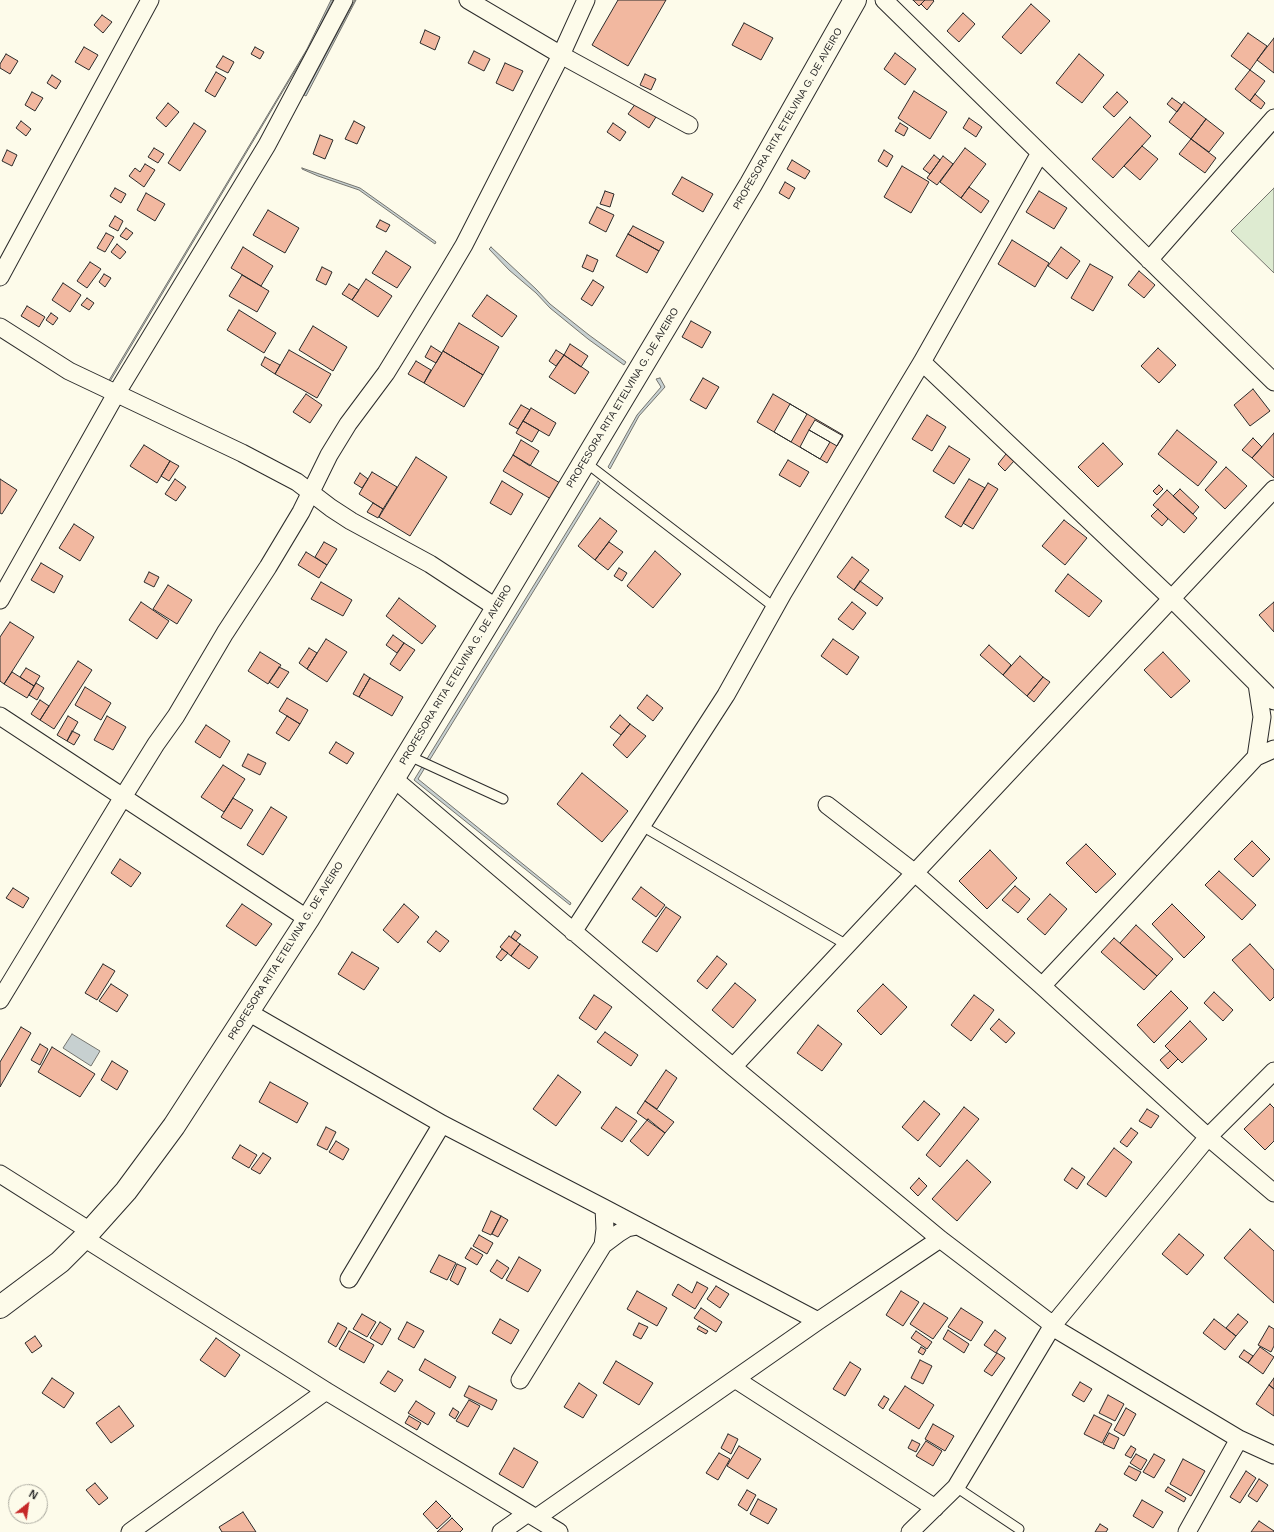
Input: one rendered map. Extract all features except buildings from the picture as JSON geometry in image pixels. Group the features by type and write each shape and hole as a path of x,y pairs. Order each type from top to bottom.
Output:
{"street":[{"path":"0,277 150,0"},
{"path":"0,600 116,394 267,145 344,0"},
{"path":"468,0 561,55 689,125"},
{"path":"0,1000 123,797 156,744 176,716 225,633 268,567 301,512 329,455 348,424 386,373 453,264 561,55 586,0"},
{"name":"PROFESORA RITA ETELVINA G. DE AVEIRO","path":"0,1307 60,1262 87,1235 126,1191 174,1126 308,919 497,608 751,184 855,0"},
{"path":"884,0 1274,382"},
{"path":"1149,260 1274,118"},
{"path":"573,932 726,696 774,608 922,362 1040,153"},
{"path":"0,327 69,371 242,453 297,482 351,521 430,564 497,608"},
{"path":"922,362 1172,599 1274,701"},
{"path":"733,1067 1274,489"},
{"path":"1256,757 1262,717 1257,684"},
{"path":"0,716 308,919"},
{"path":"1042,986 1256,757 1274,749"},
{"path":"393,778 733,1067 940,1239 1053,1325 1058,1331 1239,1439 1274,1455"},
{"path":"827,805 915,873 1208,1137 1274,1193"},
{"path":"248,1012 442,1124 818,1322"},
{"path":"910,1532 956,1487 1053,1325 1208,1137 1274,1071"},
{"path":"349,1279 442,1124"},
{"path":"0,1174 87,1235 326,1391 559,1532"},
{"path":"603,1245 605,1229 604,1208"},
{"path":"520,1380 603,1245 627,1228 637,1226"},
{"path":"501,1532 532,1515 735,1380 940,1239"},
{"path":"735,1380 935,1508"},
{"path":"130,1532 326,1391"},
{"path":"1187,1532 1239,1439"}],"lane":[{"path":"585,462 774,608"},
{"path":"407,755 503,799"},
{"path":"642,826 847,945"},
{"path":"956,1487 1019,1529"}],"green space":[{"path":"1274,188 1274,273 1231,231"}],"shaded area":[{"path":"331,0 333,0 308,49 106,388 105,387 307,49"},
{"path":"355,0 306,96 304,95"},
{"path":"302,168 360,188 436,242 435,244 359,190 318,176"},
{"path":"491,247 550,304 626,362 624,365 588,339 550,308 536,293 509,270 489,249"},
{"path":"660,378 665,387 639,416 610,469 608,467 637,415 661,387 656,379"},
{"path":"598,481 600,483 418,779 571,903 570,905 414,780"},
{"path":"72,1034 100,1051 91,1066 63,1048"}]}
